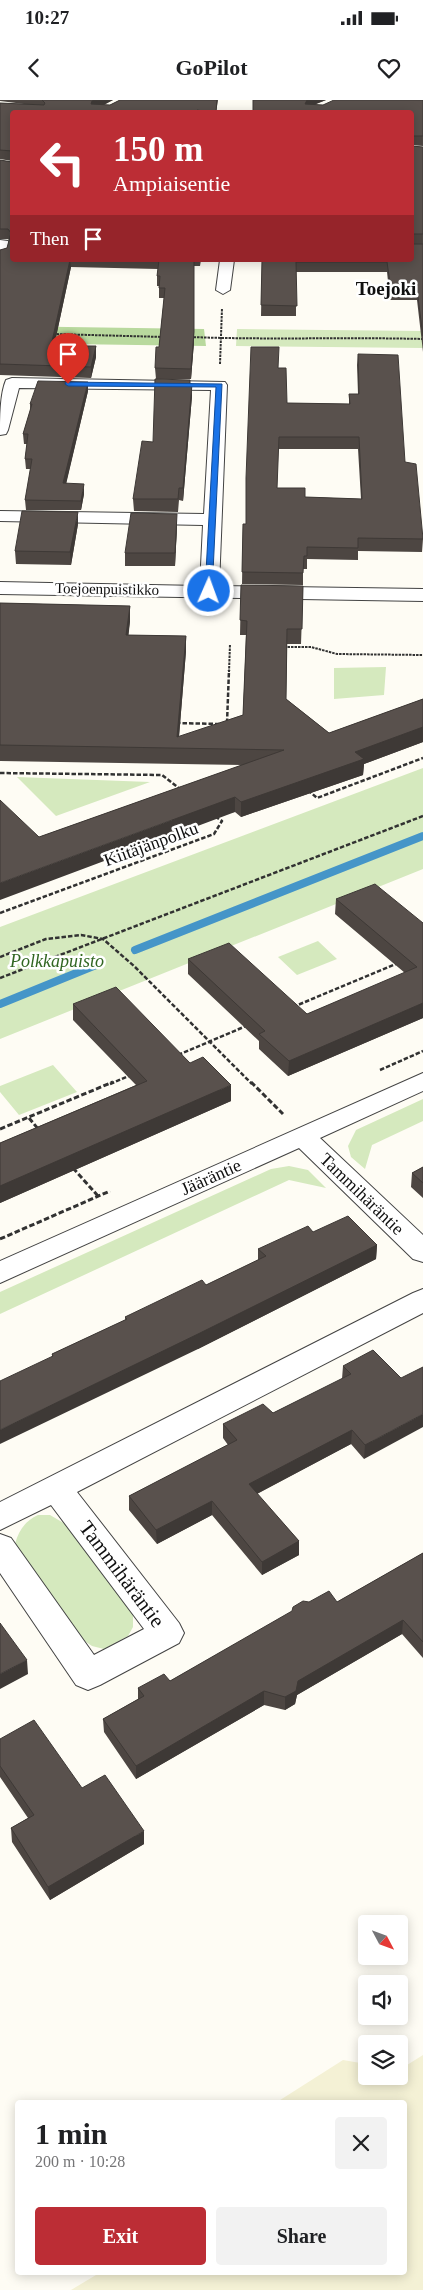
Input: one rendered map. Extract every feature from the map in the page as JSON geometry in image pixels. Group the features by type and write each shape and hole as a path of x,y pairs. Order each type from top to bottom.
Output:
{"street":[{"path":"222,290 227,262"},
{"path":"0,430 12,383 220,385 209,591"},
{"path":"0,516 212,520"},
{"name":"Toejoenpuistikko","path":"0,588 423,595"},
{"name":"Jääräntie","path":"0,1273 423,1081"},
{"name":"Tammihäräntie","path":"302,1136 423,1252"},
{"path":"0,1517 423,1300"},
{"name":"Tammihäräntie","path":"0,1547 88,1675 167,1633 56,1488"}],"path":[{"path":"220,385 222,290"},
{"path":"51,334 164,336"},
{"path":"183,337 259,340 344,337 423,340"},
{"path":"167,723 227,725 230,644"},
{"path":"283,646 312,647 337,654 423,655"},
{"path":"302,785 317,798 423,758"},
{"path":"0,773 162,775 184,792"},
{"name":"Kiitäjänpolku","path":"0,913 214,834 222,821 214,815"},
{"path":"0,978 423,816"},
{"path":"0,956 46,939 81,935 103,939 134,966 283,1114"},
{"path":"289,1008 405,960"},
{"path":"173,1057 253,1023"},
{"path":"0,1129 137,1072"},
{"path":"28,1118 41,1132"},
{"path":"73,1167 98,1196"}],"shaded area":[{"path":"423,2055 423,2290 71,2290 96,2275 407,2275 407,2100 280,2100 343,2060 358,2063 358,2085 408,2085 408,2064"}],"green space":[{"path":"0,326 204,329 206,346 0,343"},
{"path":"237,329 423,331 423,348 236,346"},
{"path":"386,667 384,695 334,699 334,668"},
{"name":"Polkkapuisto","path":"423,768 423,869 0,1039 0,927"},
{"path":"17,777 150,782 56,816"},
{"path":"318,941 337,959 297,975 278,957"},
{"path":"53,1065 77,1092 19,1115 0,1092 0,1086"},
{"path":"423,1099 423,1121 372,1145 365,1169 351,1157 348,1146 356,1130"},
{"path":"289,1166 308,1170 326,1188 289,1180 0,1314 0,1292 271,1169"},
{"path":"38,1515 50,1515 67,1525 133,1614 133,1627 128,1636 104,1649 92,1646 80,1638 15,1544 23,1526"}],"building":[{"path":"42,100 95,100 91,104 110,105 120,100 217,100 216,110 10,110 10,151 0,150 0,103 44,105 45,103"},
{"path":"253,100 307,100 305,104 323,105 334,100 423,100 423,136 414,136 414,110 253,110"},
{"path":"414,146 423,147 423,234 414,234"},
{"path":"0,160 10,162 10,232 8,229 0,229"},
{"path":"10,237 10,262 70,262 51,346 96,346 91,367 0,364 0,250 7,248"},
{"path":"414,244 423,244 423,336 417,290 391,290 387,262 414,262"},
{"path":"159,262 194,262 194,332 191,369 155,368 156,347 159,347 165,288 159,288 160,276 157,276"},
{"path":"262,262 296,262 297,306 261,305"},
{"path":"251,347 279,347 278,368 286,368 287,403 350,404 349,394 359,394 358,354 398,355 405,462 416,464 423,539 358,538 358,548 307,547 307,556 304,556 303,573 242,572 243,524 246,524","holes":["279,437 359,437 362,499 305,497 305,488 277,488"]},
{"path":"155,379 190,380 190,384 192,384 183,488 179,488 178,499 133,499 142,441 153,442"},
{"path":"38,381 88,382 63,483 84,484 81,501 25,500 32,459 25,459 28,434 23,434"},
{"path":"22,511 78,512 70,552 15,551"},
{"path":"131,513 177,514 175,553 125,553"},
{"path":"241,585 303,586 302,629 287,629 286,699 329,733 423,699 423,727 355,752 364,759 241,802 235,797 0,883 0,800 39,837 284,750 0,745 0,603 130,606 126,635 186,636 177,737 243,715 247,621 240,620"},
{"path":"375,884 423,923 423,1003 289,1061 259,1034 265,1031 188,959 229,943 307,1014 417,967 336,899"},
{"path":"116,987 190,1063 203,1057 231,1085 0,1186 0,1143 147,1081 73,1004"},
{"path":"423,1167 423,1183 412,1173"},
{"path":"348,1216 377,1245 0,1430 0,1381 202,1280 206,1285 266,1256 258,1249 308,1226 313,1232"},
{"path":"373,1350 401,1378 423,1367 423,1414 365,1445 352,1430 249,1484 299,1541 262,1562 212,1501 156,1530 129,1496 237,1440 223,1424 263,1404 273,1413 351,1374 343,1366"},
{"path":"423,1553 423,1642 403,1620 298,1681 296,1691 285,1697 264,1691 136,1766 103,1719 144,1696 138,1688 164,1674 170,1681 292,1611 293,1607 303,1601 309,1602 329,1591 337,1602"},
{"path":"0,1623 27,1660 0,1674"},
{"path":"34,1720 82,1788 105,1775 144,1831 48,1887 11,1828 34,1815 0,1766 0,1739"}],"waterway":[{"path":"135,950 423,836"},
{"path":"0,1004 96,965"}],"district":[{"name":"Toejoki","path":"386,288"}],"route":[{"path":"68,384 220,385 209,591"}]}
